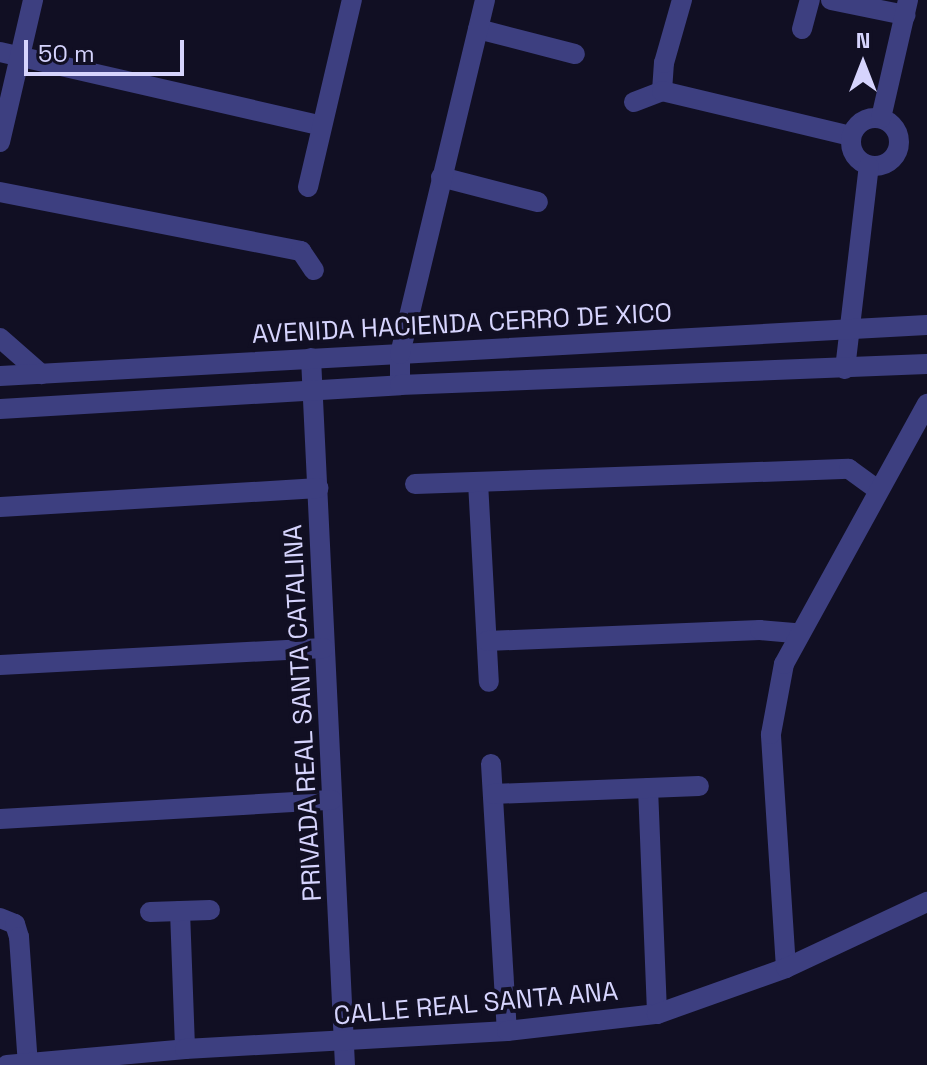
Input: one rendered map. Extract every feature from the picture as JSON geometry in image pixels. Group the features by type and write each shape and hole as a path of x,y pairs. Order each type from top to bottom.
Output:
{"street":[{"path":"0,142 22,58 33,0"},
{"path":"400,385 400,354 485,0"},
{"path":"662,91 664,63 682,0"},
{"path":"802,29 810,0"},
{"path":"831,0 906,8 881,118"},
{"path":"308,187 348,1"},
{"path":"478,29 575,54"},
{"path":"0,52 322,126"},
{"path":"634,102 662,91 851,136"},
{"path":"881,118 896,129 899,148 888,163 869,166 854,155 851,136 862,121 881,118"},
{"path":"845,369 846,328 869,166"},
{"path":"441,177 538,202"},
{"path":"0,192 301,251 314,270"},
{"name":"AVENIDA HACIENDA CERRO DE XICO","path":"0,376 927,325"},
{"path":"0,338 41,374"},
{"name":"PRIVADA REAL SANTA CATALINA","path":"311,358 331,800 347,1041 345,1065"},
{"path":"0,409 400,385 927,364"},
{"path":"786,968 771,734 784,664 797,633 927,404"},
{"path":"415,484 849,469 877,489"},
{"path":"478,482 489,682"},
{"path":"0,507 318,488"},
{"path":"487,641 760,630 797,633"},
{"path":"0,665 324,648"},
{"path":"491,764 507,1031"},
{"path":"493,794 699,786"},
{"path":"648,788 657,1014"},
{"path":"0,819 331,800"},
{"name":"CALLE REAL SANTA ANA","path":"7,1065 185,1049 507,1031 657,1014 786,968 927,902"},
{"path":"150,912 210,910"},
{"path":"180,911 185,1049"},
{"path":"0,918 15,924 19,937 28,1064"}]}
